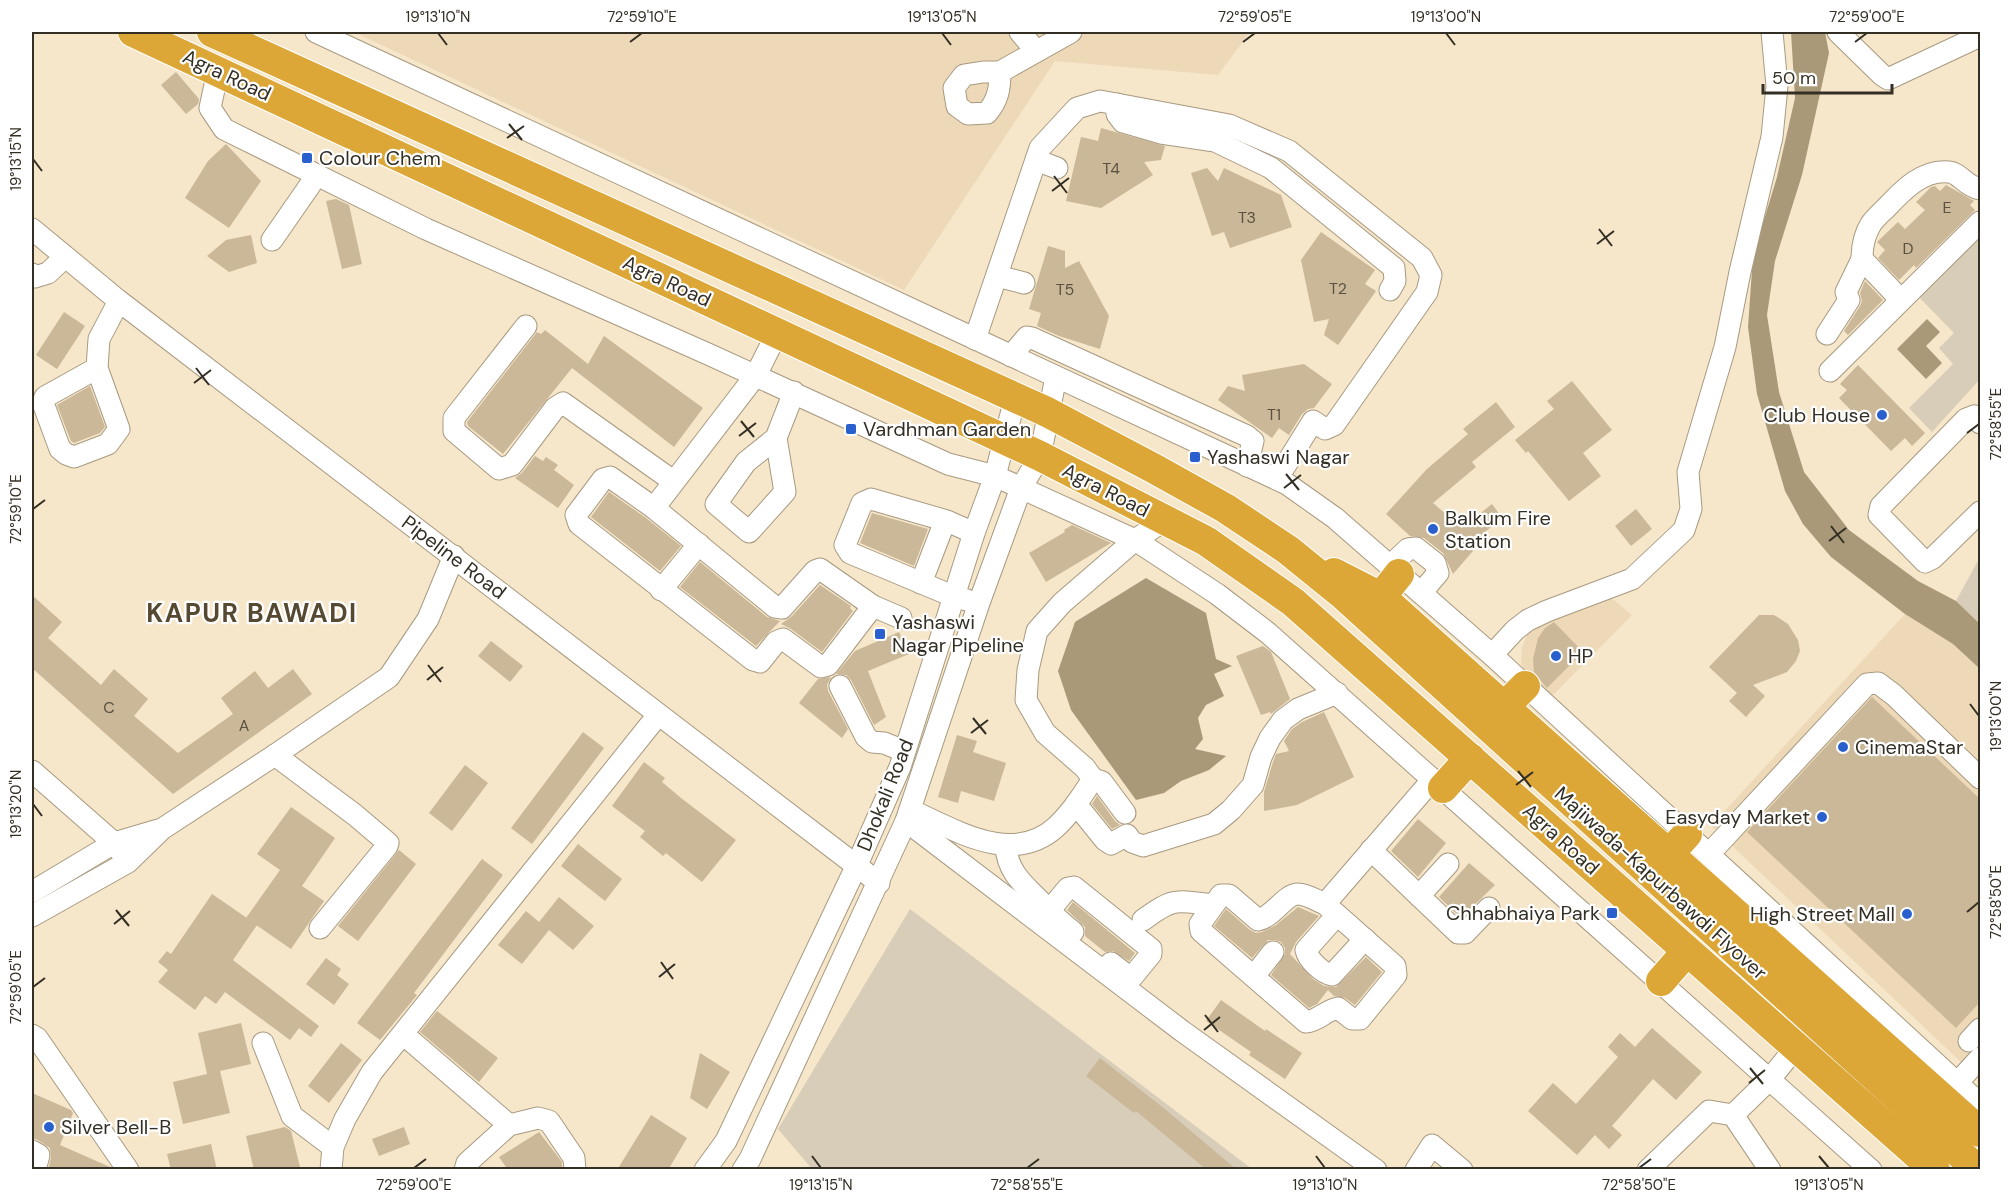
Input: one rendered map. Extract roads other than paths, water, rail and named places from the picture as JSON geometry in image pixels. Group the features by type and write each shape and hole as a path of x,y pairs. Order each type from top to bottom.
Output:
{"highway":[{"name":"Agra Road","path":"133,32 174,40 218,71 1040,456 1206,541 1293,602 1935,1170"},
{"name":"Agra Road","path":"212,32 1047,412 1226,508 1288,550"},
{"path":"1288,550 1381,597 1504,707 1688,847 1980,1132"},
{"name":"Majiwada-Kapurbawdi Flyover","path":"1288,550 1350,601 1978,1170"},
{"path":"1381,597 1403,578"},
{"path":"1504,707 1525,686"},
{"path":"1438,784 1470,758"},
{"path":"1661,981 1688,951"}],"street":[{"path":"316,32 1287,484 1335,518 1492,655 1688,847 1979,1098"},
{"path":"1020,32 1036,51"},
{"path":"1000,72 1071,32"},
{"path":"1492,655 1515,630 1528,620 1632,579 1684,530 1691,509 1688,472 1725,348 1740,272 1772,138 1777,86 1772,32"},
{"path":"1838,32 1888,79 1980,36"},
{"path":"218,71 210,108 224,129 426,229 794,392 948,464 994,476 1135,540 1217,594 1268,633 1337,693 1870,1170"},
{"path":"975,339 1040,148 1077,108 1100,101 1229,125 1289,151 1422,258 1431,275 1427,292 1334,425 1325,429 1316,415 1277,480"},
{"path":"1117,104 1117,114 1123,122 1161,133 1215,141 1271,168 1394,268 1395,281 1390,290"},
{"path":"1036,160 1058,168"},
{"path":"1827,334 1849,300 1846,292 1862,259 1862,243 1871,223 1909,184 1927,175 1946,171 1954,172 1971,187 1980,189"},
{"path":"272,240 317,175"},
{"path":"1830,371 1980,222"},
{"name":"Pipeline Road","path":"32,229 119,301 879,883"},
{"path":"32,274 34,277 48,273 65,257"},
{"path":"1862,259 1901,300"},
{"path":"998,276 1024,283"},
{"path":"97,368 99,339 119,301"},
{"path":"526,326 454,418 454,431 499,469 512,465 555,408 563,403 673,481"},
{"path":"654,508 756,375 777,333"},
{"path":"1011,356 1027,337 1247,436 1253,441 1247,466"},
{"name":"Dhokali Road","path":"751,1166 908,815 979,603 1021,488 1040,456 1047,412 1065,381 1083,361"},
{"path":"776,438 794,392"},
{"name":"Dhokali Road","path":"705,1170 726,1141 856,867 900,767 994,476 1016,399"},
{"path":"1179,434 1190,410"},
{"path":"1980,423 1974,416 1966,419 1881,506 1879,515 1925,562 1933,558 1980,513"},
{"path":"873,606 828,665 821,667 783,639 776,642 760,662 753,660 579,524 576,515 603,479 610,477 654,508 775,607 782,608 815,571 820,569 873,606 901,618"},
{"path":"974,533 945,521 871,499 862,503 845,545 850,553 955,597 979,603"},
{"path":"1125,813 1102,782 1093,780 1085,768 1045,734 1026,700 1028,670 1037,631 1062,603 1135,540 1165,520"},
{"path":"921,583 945,521"},
{"path":"661,590 699,544"},
{"path":"32,916 128,862 162,829 389,676 428,619 454,556"},
{"path":"1688,847 1867,684 1878,683 1894,695 1980,778"},
{"path":"840,686 866,737 872,742 884,743 904,751"},
{"path":"1076,804 1111,844 1126,834 1132,842 1143,846 1214,824 1231,810 1253,786 1265,748 1283,720 1298,709 1337,693"},
{"path":"916,714 939,725"},
{"path":"331,1170 333,1147 345,1119 372,1072 658,715"},
{"path":"275,755 355,815 388,843 320,928"},
{"path":"32,771 114,843 128,862"},
{"path":"908,815 982,842 1006,846 1032,840 1055,828 1093,780"},
{"path":"1365,939 1332,975 1326,974 1308,956 1306,950 1371,850 1438,784"},
{"path":"908,815 1182,1031 1376,1170"},
{"path":"32,892 114,843 162,829"},
{"path":"1006,846 1010,867 1020,883 1053,916 1128,976 1133,976 1151,954 1151,949 1074,887 1068,888 1049,911"},
{"path":"1371,850 1458,933 1465,933 1489,908"},
{"path":"1419,896 1448,864"},
{"path":"1298,894 1331,910 1395,966 1396,975 1360,1019 1352,1019 1338,1008 1306,1022 1201,931 1200,924 1221,895 1229,895 1258,920 1266,919 1290,896 1298,894"},
{"path":"1143,920 1163,905 1175,901 1214,905"},
{"path":"1254,976 1273,952"},
{"path":"403,1034 509,1125"},
{"path":"32,1035 44,1048 128,1170"},
{"path":"263,1043 292,1116 333,1147"},
{"path":"1958,1082 1977,1043"},
{"path":"1733,1115 1770,1079 1796,1047"},
{"path":"1648,1170 1709,1111 1733,1115 1770,1170"},
{"path":"465,1170 467,1163 509,1125 538,1118 549,1121 574,1158 574,1170"},
{"path":"726,1141 751,1166"},
{"path":"1416,1170 1432,1145 1462,1170"},
{"path":"32,1151 39,1155 36,1170"}],"place":[{"name":"Colour Chem","path":"307,158"},
{"name":"Club House","path":"1882,415"},
{"name":"Vardhman Garden","path":"851,429"},
{"name":"Yashaswi Nagar","path":"1195,457"},
{"name":"Balkum Fire Station","path":"1433,529"},
{"name":"Yashaswi Nagar Pipeline","path":"880,634"},
{"name":"HP","path":"1556,656"},
{"name":"CinemaStar","path":"1843,747"},
{"name":"Easyday Market","path":"1822,817"},
{"name":"Chhabhaiya Park","path":"1612,913"},
{"name":"High Street Mall","path":"1907,914"},
{"name":"Silver Bell-B","path":"49,1127"}],"district":[{"name":"KAPUR BAWADI","path":"252,613"}]}
